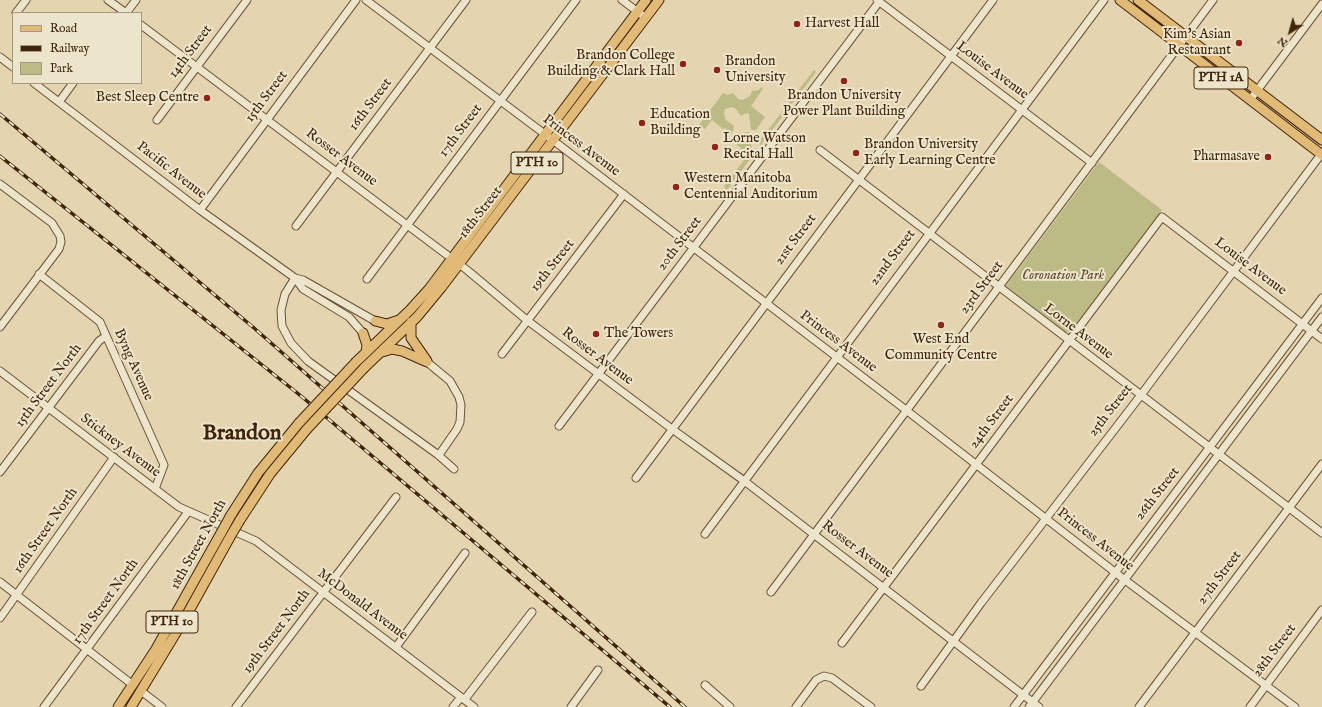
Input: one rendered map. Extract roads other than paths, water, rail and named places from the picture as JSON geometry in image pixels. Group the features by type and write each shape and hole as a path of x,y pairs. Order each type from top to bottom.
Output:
{"main road":[{"name":"18th Street","path":"299,422 356,362 420,299 646,0"},
{"name":"18th Street","path":"307,429 364,368 411,322 460,264 659,0"},
{"name":"PTH 1A","path":"1120,0 1322,154"},
{"name":"PTH 1A","path":"1138,0 1322,140"},
{"path":"375,321 387,324 400,320"},
{"path":"411,322 412,338 428,362"},
{"path":"363,333 367,345 366,352"},
{"path":"380,353 392,349 402,350 428,362"},
{"name":"18th Street North","path":"118,707 134,685 170,624 231,515 258,473 299,422"},
{"name":"18th Street North","path":"131,707 186,618 231,533 270,474 307,429"}],"street":[{"path":"17,12 26,0"},
{"path":"108,0 125,12"},
{"path":"127,12 136,0"},
{"name":"14th Street","path":"157,120 246,0"},
{"name":"15th Street","path":"200,210 356,0"},
{"name":"Princess Avenue","path":"366,0 624,194 765,304 836,356 976,464 1045,519 1294,707"},
{"name":"16th Street","path":"296,226 466,0"},
{"name":"17th Street","path":"367,279 576,0"},
{"path":"622,0 646,18"},
{"name":"21st Street","path":"636,478 993,0"},
{"name":"22nd Street","path":"705,534 743,480 1104,0"},
{"name":"23rd Street","path":"770,592 1213,0"},
{"name":"Louise Avenue","path":"878,1 1092,163"},
{"name":"20th Street","path":"559,426 878,1"},
{"path":"1250,100 1322,4"},
{"name":"Rosser Avenue","path":"142,26 460,264 528,321 672,430 743,480 814,534 1023,695 1031,705 1039,707"},
{"path":"0,57 12,66"},
{"name":"Pacific Avenue","path":"35,84 200,210 295,278 303,289 349,317 363,333"},
{"path":"59,102 72,84"},
{"name":"Lorne Avenue","path":"820,150 1322,533"},
{"name":"25th Street","path":"921,686 955,642 981,603 1141,396 1322,154"},
{"path":"0,184 52,223 57,229 61,242 59,249 0,327"},
{"name":"19th Street","path":"502,354 624,194"},
{"name":"Louise Avenue","path":"1162,217 1322,339"},
{"name":"24th Street","path":"842,643 1162,217"},
{"name":"Byng Avenue","path":"39,274 100,322 164,464 155,489"},
{"path":"295,278 285,294 282,310 282,326 291,343 308,361 439,455 454,468"},
{"name":"Pacific Avenue","path":"295,278 303,280 375,321"},
{"name":"26th Street","path":"1014,707 1322,298"},
{"name":"26th Street","path":"1031,705 1322,317"},
{"name":"15th Street North","path":"0,472 100,341 106,336"},
{"path":"428,362 450,381 455,388 461,404 460,422 457,430 439,455"},
{"name":"Stickney Avenue","path":"0,371 179,507 231,533"},
{"name":"16th Street North","path":"0,618 114,457"},
{"name":"27th Street","path":"1139,707 1322,464"},
{"name":"19th Street North","path":"236,707 396,497"},
{"name":"17th Street North","path":"44,707 188,512"},
{"name":"McDonald Avenue","path":"231,533 256,541 474,707"},
{"path":"396,647 465,553"},
{"path":"0,582 134,685"},
{"name":"28th Street","path":"1250,707 1322,610"},
{"path":"453,707 463,698 532,612"},
{"path":"571,707 598,670"},
{"path":"796,707 816,680 824,676 832,678 871,707"},
{"path":"705,685 730,707"},
{"path":"142,691 162,707"}],"railway":[{"path":"0,114 254,328 685,707"},
{"path":"0,156 301,396 670,707"}],"place":[{"name":"Harvest Hall","path":"797,24"},
{"name":"Kim's Asian Restaurant","path":"1239,43"},
{"name":"Brandon College Building & Clark Hall","path":"683,64"},
{"name":"Brandon University","path":"717,70"},
{"name":"Brandon University Power Plant Building","path":"844,81"},
{"name":"Best Sleep Centre","path":"207,98"},
{"name":"Education Building","path":"642,123"},
{"name":"Lorne Watson Recital Hall","path":"715,147"},
{"name":"Brandon University Early Learning Centre","path":"856,153"},
{"name":"Pharmasave","path":"1268,157"},
{"name":"Western Manitoba Centennial Auditorium","path":"676,187"},
{"name":"West End Community Centre","path":"941,325"},
{"name":"The Towers","path":"596,334"}],"district":[{"name":"Brandon","path":"242,434"}],"park label":[{"name":"Coronation Park","path":"1063,276"}]}
